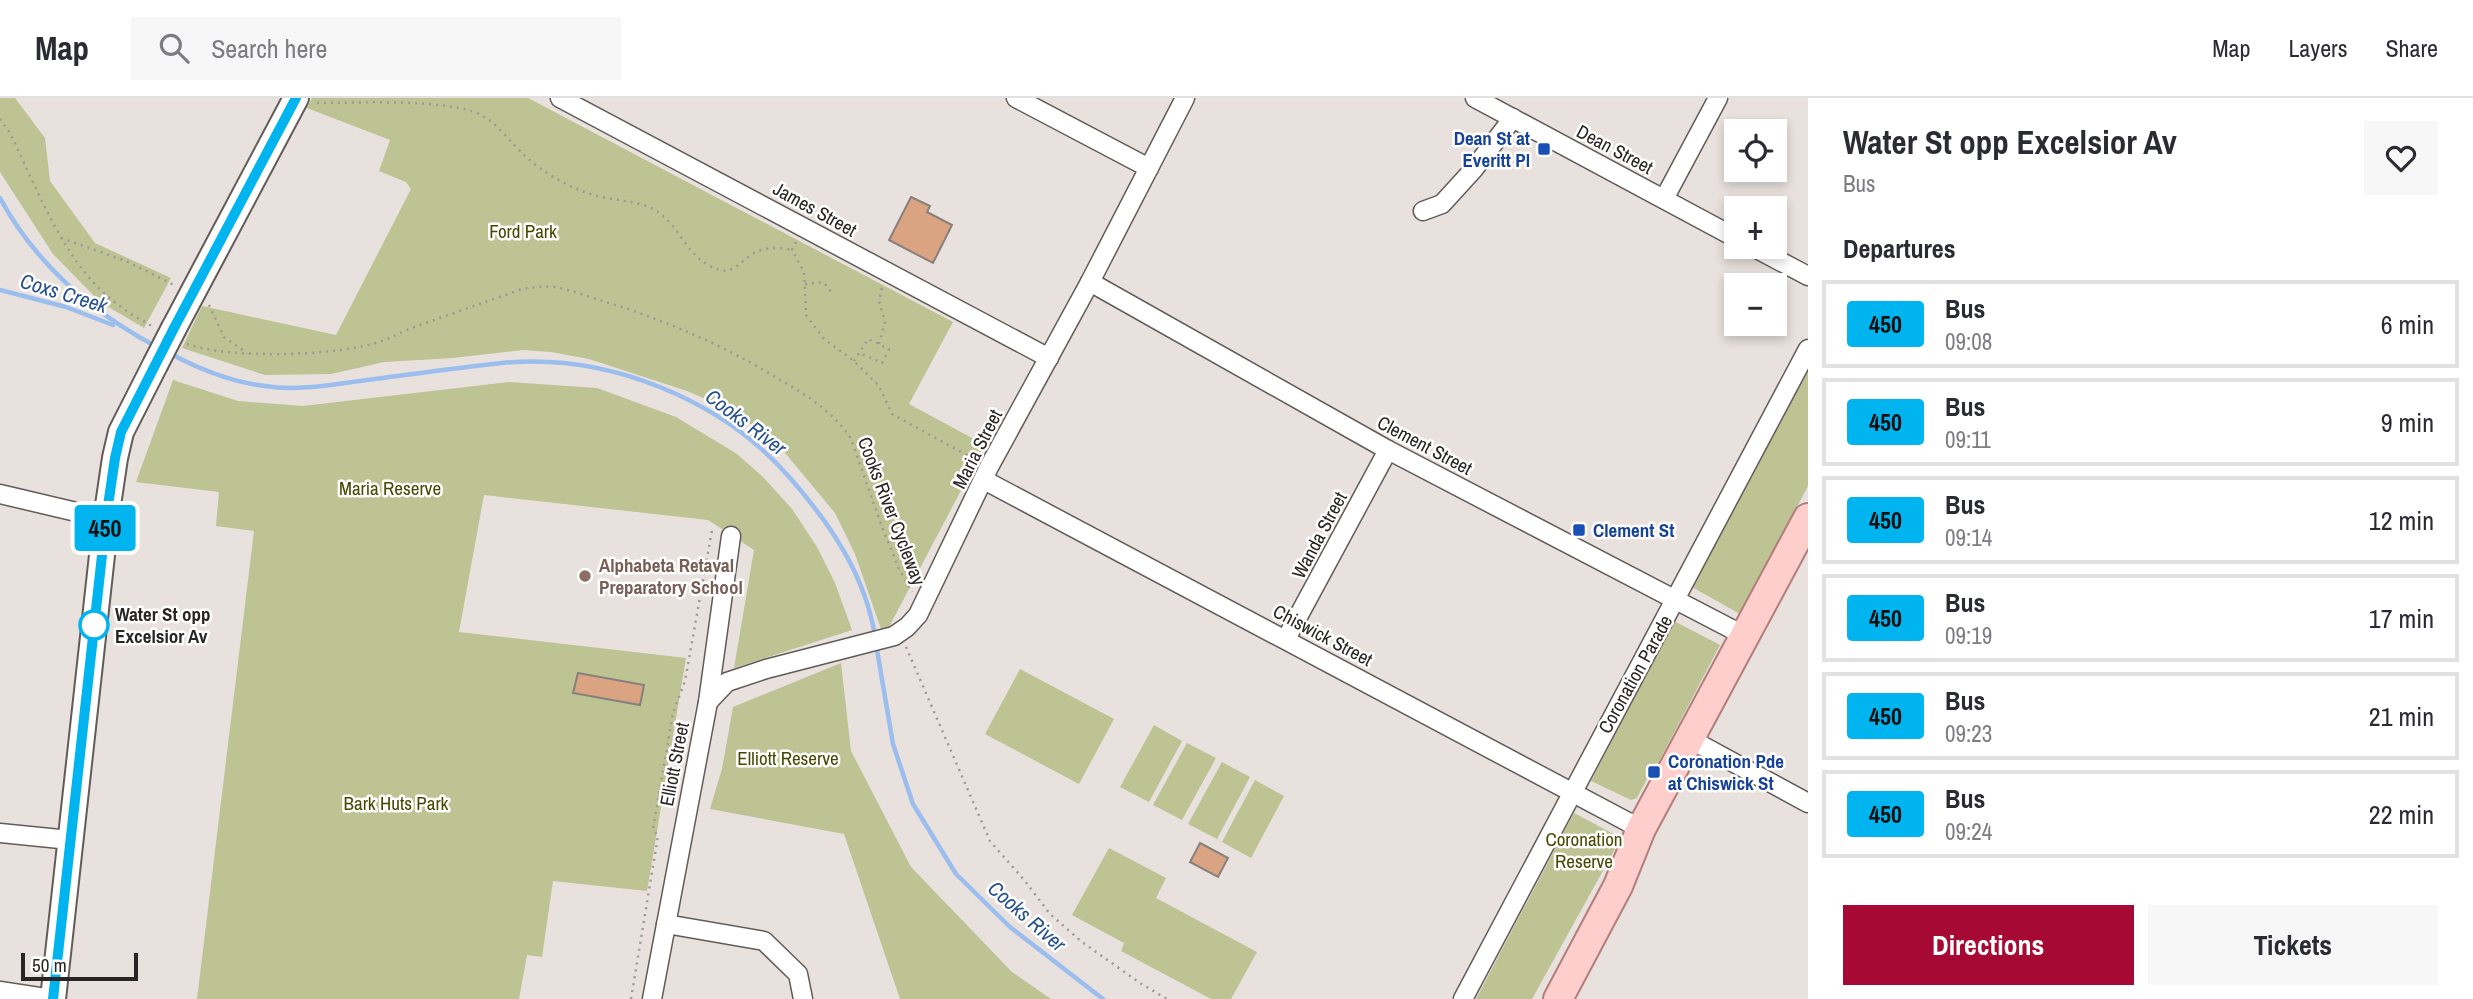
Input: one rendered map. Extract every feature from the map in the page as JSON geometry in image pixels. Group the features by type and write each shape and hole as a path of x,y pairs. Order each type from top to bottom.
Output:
{"main road":[{"path":"52,999 106,519 121,432 172,333 307,100"},
{"path":"1541,999 1604,883 1641,829 1808,518"},
{"path":"1558,999 1618,886 1641,829"}],"street":[{"name":"James Street","path":"560,98 1049,358"},
{"path":"1016,98 1149,168"},
{"name":"Maria Street","path":"898,633 918,615 986,474 1090,282 1185,98"},
{"name":"Dean Street","path":"1475,98 1724,232"},
{"path":"1664,199 1718,98"},
{"path":"1423,211 1441,204 1474,170 1513,118"},
{"path":"1776,259 1808,276"},
{"name":"Clement Street","path":"1090,282 1388,450 1745,636"},
{"name":"Coronation Parade","path":"1463,999 1808,349"},
{"name":"Wanda Street","path":"1286,639 1388,450"},
{"name":"Chiswick Street","path":"986,474 1286,639 1641,829"},
{"path":"0,494 106,519"},
{"name":"Elliott Street","path":"652,999 708,702 731,536"},
{"path":"708,702 727,682 898,633"},
{"path":"1690,739 1808,803"},
{"path":"0,833 70,840"},
{"path":"666,924 764,941 798,974 803,999"},
{"path":"0,991 52,999"}],"path":[{"path":"400,98 403,103"},
{"path":"307,100 454,105 481,115 548,174 583,192 649,207 676,228 685,243 709,266 724,271 737,268 757,252 772,248 792,250"},
{"name":"Cooks River Cycleway","path":"0,120 10,133 61,238 100,288 121,307 203,350 249,354 339,351 374,344 522,289 537,286 575,292 683,329 734,352 810,397 843,426 859,459 899,569 912,592 907,600"},
{"path":"792,250 804,227"},
{"path":"61,238 126,261 177,287"},
{"path":"792,250 804,272 806,315 824,339 854,361 880,386 892,414 986,474"},
{"path":"879,344 885,322 879,301 880,292 888,274"},
{"path":"804,284 823,282 834,295"},
{"path":"209,305 224,337 249,354"},
{"path":"854,361 868,339 888,349 882,363 860,353"},
{"path":"631,999 658,836 653,829 670,726 685,681 712,530"},
{"path":"898,633 990,841 1026,881 1050,914 1140,983 1167,999"}],"green space":[{"path":"0,98 15,98 45,138 50,181 95,243 171,278 144,328 100,302 53,254 0,172"},
{"name":"Ford Park","path":"312,98 528,98 953,322 909,404 985,445 889,627 881,629 855,554 835,513 776,442 729,409 687,391 589,359 551,352 523,350 384,362 331,374 265,375 182,348 202,306 336,335 411,189 406,182 379,171 390,140 307,108"},
{"path":"1808,363 1808,486 1740,614 1692,587"},
{"name":"Bark Huts Park","path":"173,380 238,401 303,406 509,382 597,388 676,417 737,454 763,477 792,509 817,547 835,583 852,630 734,668 754,550 708,520 484,495 459,632 686,658 647,891 553,881 542,957 527,955 519,999 197,999 254,531 216,526 219,492 136,482"},
{"name":"Coronation Reserve","path":"1674,621 1720,645 1658,763 1654,765 1637,798 1631,800 1591,781"},
{"name":"Elliott Reserve","path":"841,663 851,751 911,867 1012,972 1051,999 900,999 844,834 710,809 722,769 733,707"},
{"path":"1020,669 1114,719 1079,784 985,734"},
{"path":"1154,725 1182,741 1149,802 1120,787"},
{"path":"1187,743 1216,758 1182,820 1153,805"},
{"path":"1222,762 1250,777 1217,839 1188,824"},
{"path":"1255,780 1284,796 1251,858 1222,842"},
{"name":"Coronation Reserve","path":"1574,813 1621,838 1532,999 1476,999"},
{"path":"1109,848 1166,878 1156,898 1257,952 1231,999 1211,999 1121,951 1124,943 1072,915"}],"building":[{"path":"911,197 930,206 927,212 952,225 933,263 889,240"},
{"path":"578,673 644,685 640,705 573,693"},
{"path":"1200,843 1228,858 1218,877 1190,862"}],"waterway":[{"name":"Cooks River","path":"0,198 30,244 67,284 110,318 157,347"},
{"name":"Coxs Creek","path":"0,290 66,307 113,325"},
{"name":"Cooks River","path":"171,354 228,378 289,388 502,363 542,362 622,374 660,387 732,426 763,451 791,479 820,514 855,572 875,636"},
{"name":"Cooks River","path":"876,644 893,744 913,804 956,874 1010,927 1103,999"}],"bus line":[{"name":"450","path":"53,999 106,519 117,445 174,328 296,98"}],"place":[{"name":"Dean St at Everitt Pl","path":"1544,149"},
{"name":"Clement St","path":"1579,530"},
{"name":"Alphabeta Retaval Preparatory School","path":"585,576"},
{"name":"Water St opp Excelsior Av","path":"94,625"},
{"name":"Coronation Pde at Chiswick St","path":"1654,772"}],"park label":[{"name":"Maria Reserve","path":"390,488"}]}
